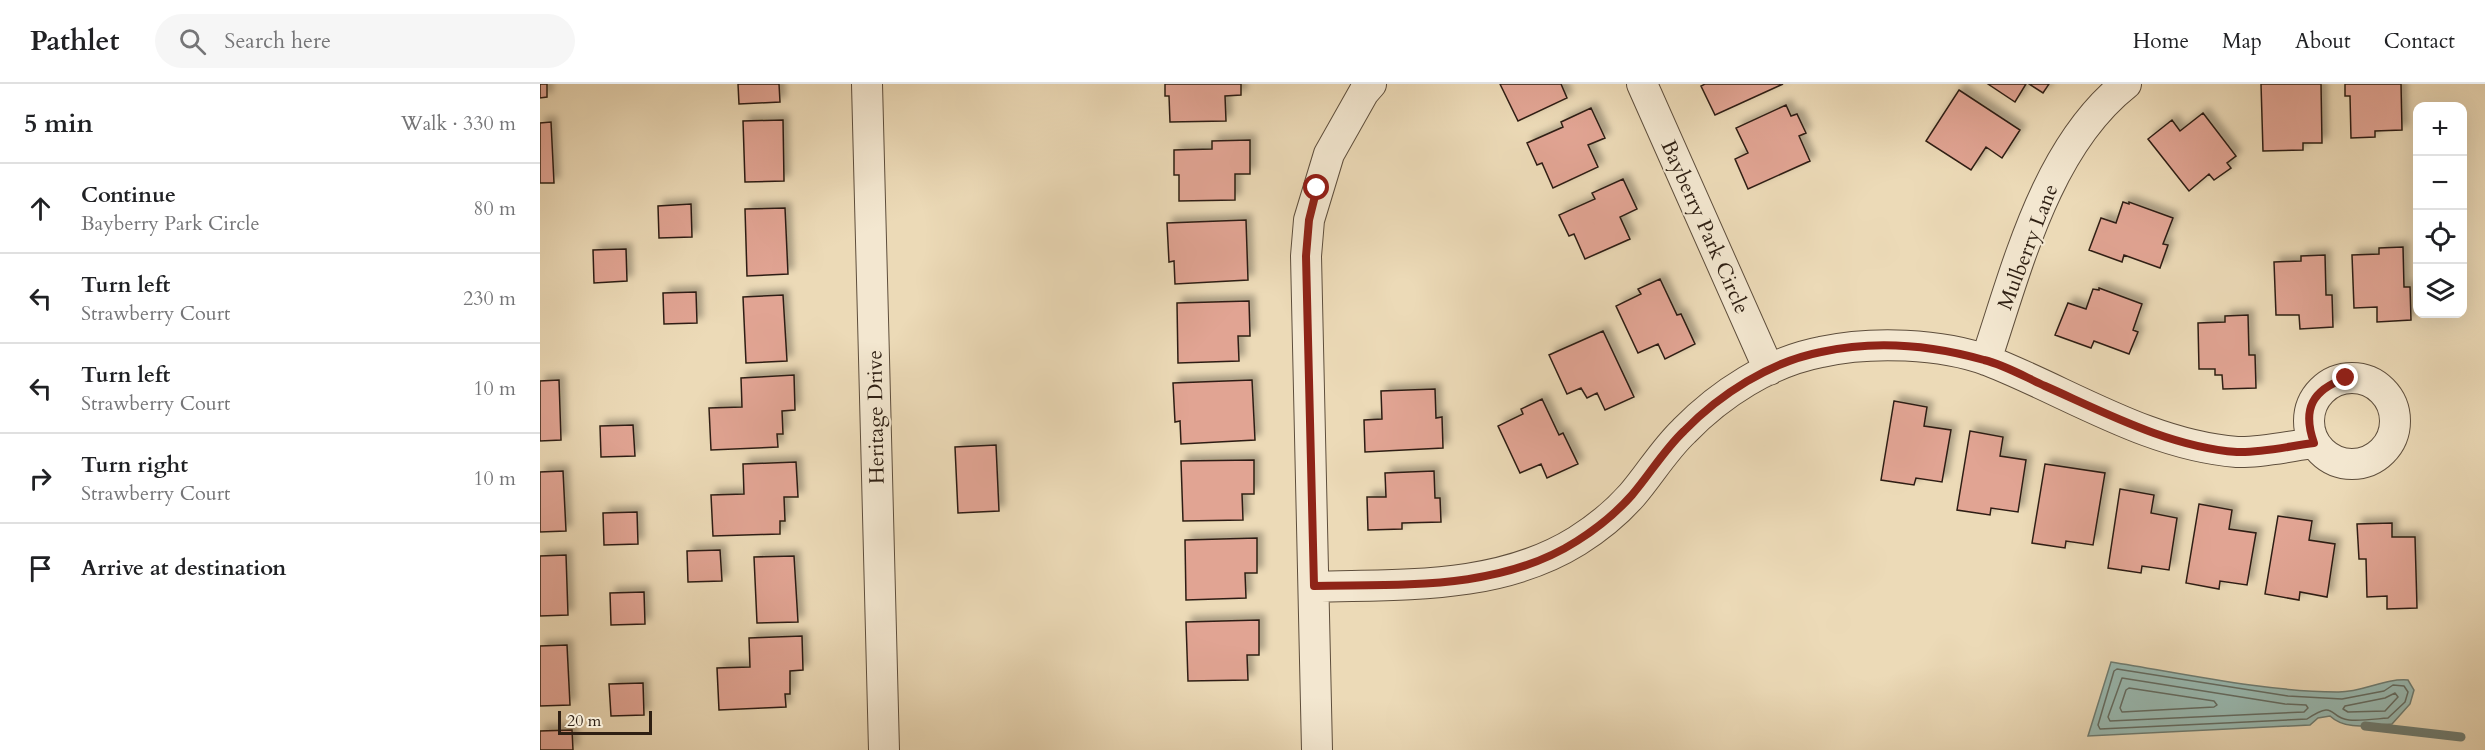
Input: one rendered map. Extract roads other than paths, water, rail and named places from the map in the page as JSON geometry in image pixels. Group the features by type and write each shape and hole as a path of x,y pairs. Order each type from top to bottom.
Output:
{"street":[{"name":"Heritage Drive","path":"867,84 884,750"},
{"path":"1317,750 1306,286 1309,220 1329,154 1364,92 1371,84"},
{"name":"Bayberry Park Circle","path":"1642,84 1769,370"},
{"name":"Mulberry Lane","path":"1986,360 2033,220 2058,168 2077,138 2101,108 2126,84"},
{"path":"1314,586 1440,583 1479,578 1514,569 1549,555 1576,541 1630,497 1682,432 1709,407 1735,389 1769,370 1820,352 1865,345 1900,345 1934,349 1986,360 2136,427 2174,438 2239,452 2314,443"}],"water":[{"path":"2111,662 2280,689 2346,692 2390,681 2408,680 2414,690 2410,704 2392,724 2367,726 2343,724 2330,716 2318,718 2310,725 2088,736"}],"waterway":[{"path":"2365,726 2461,737"}]}
